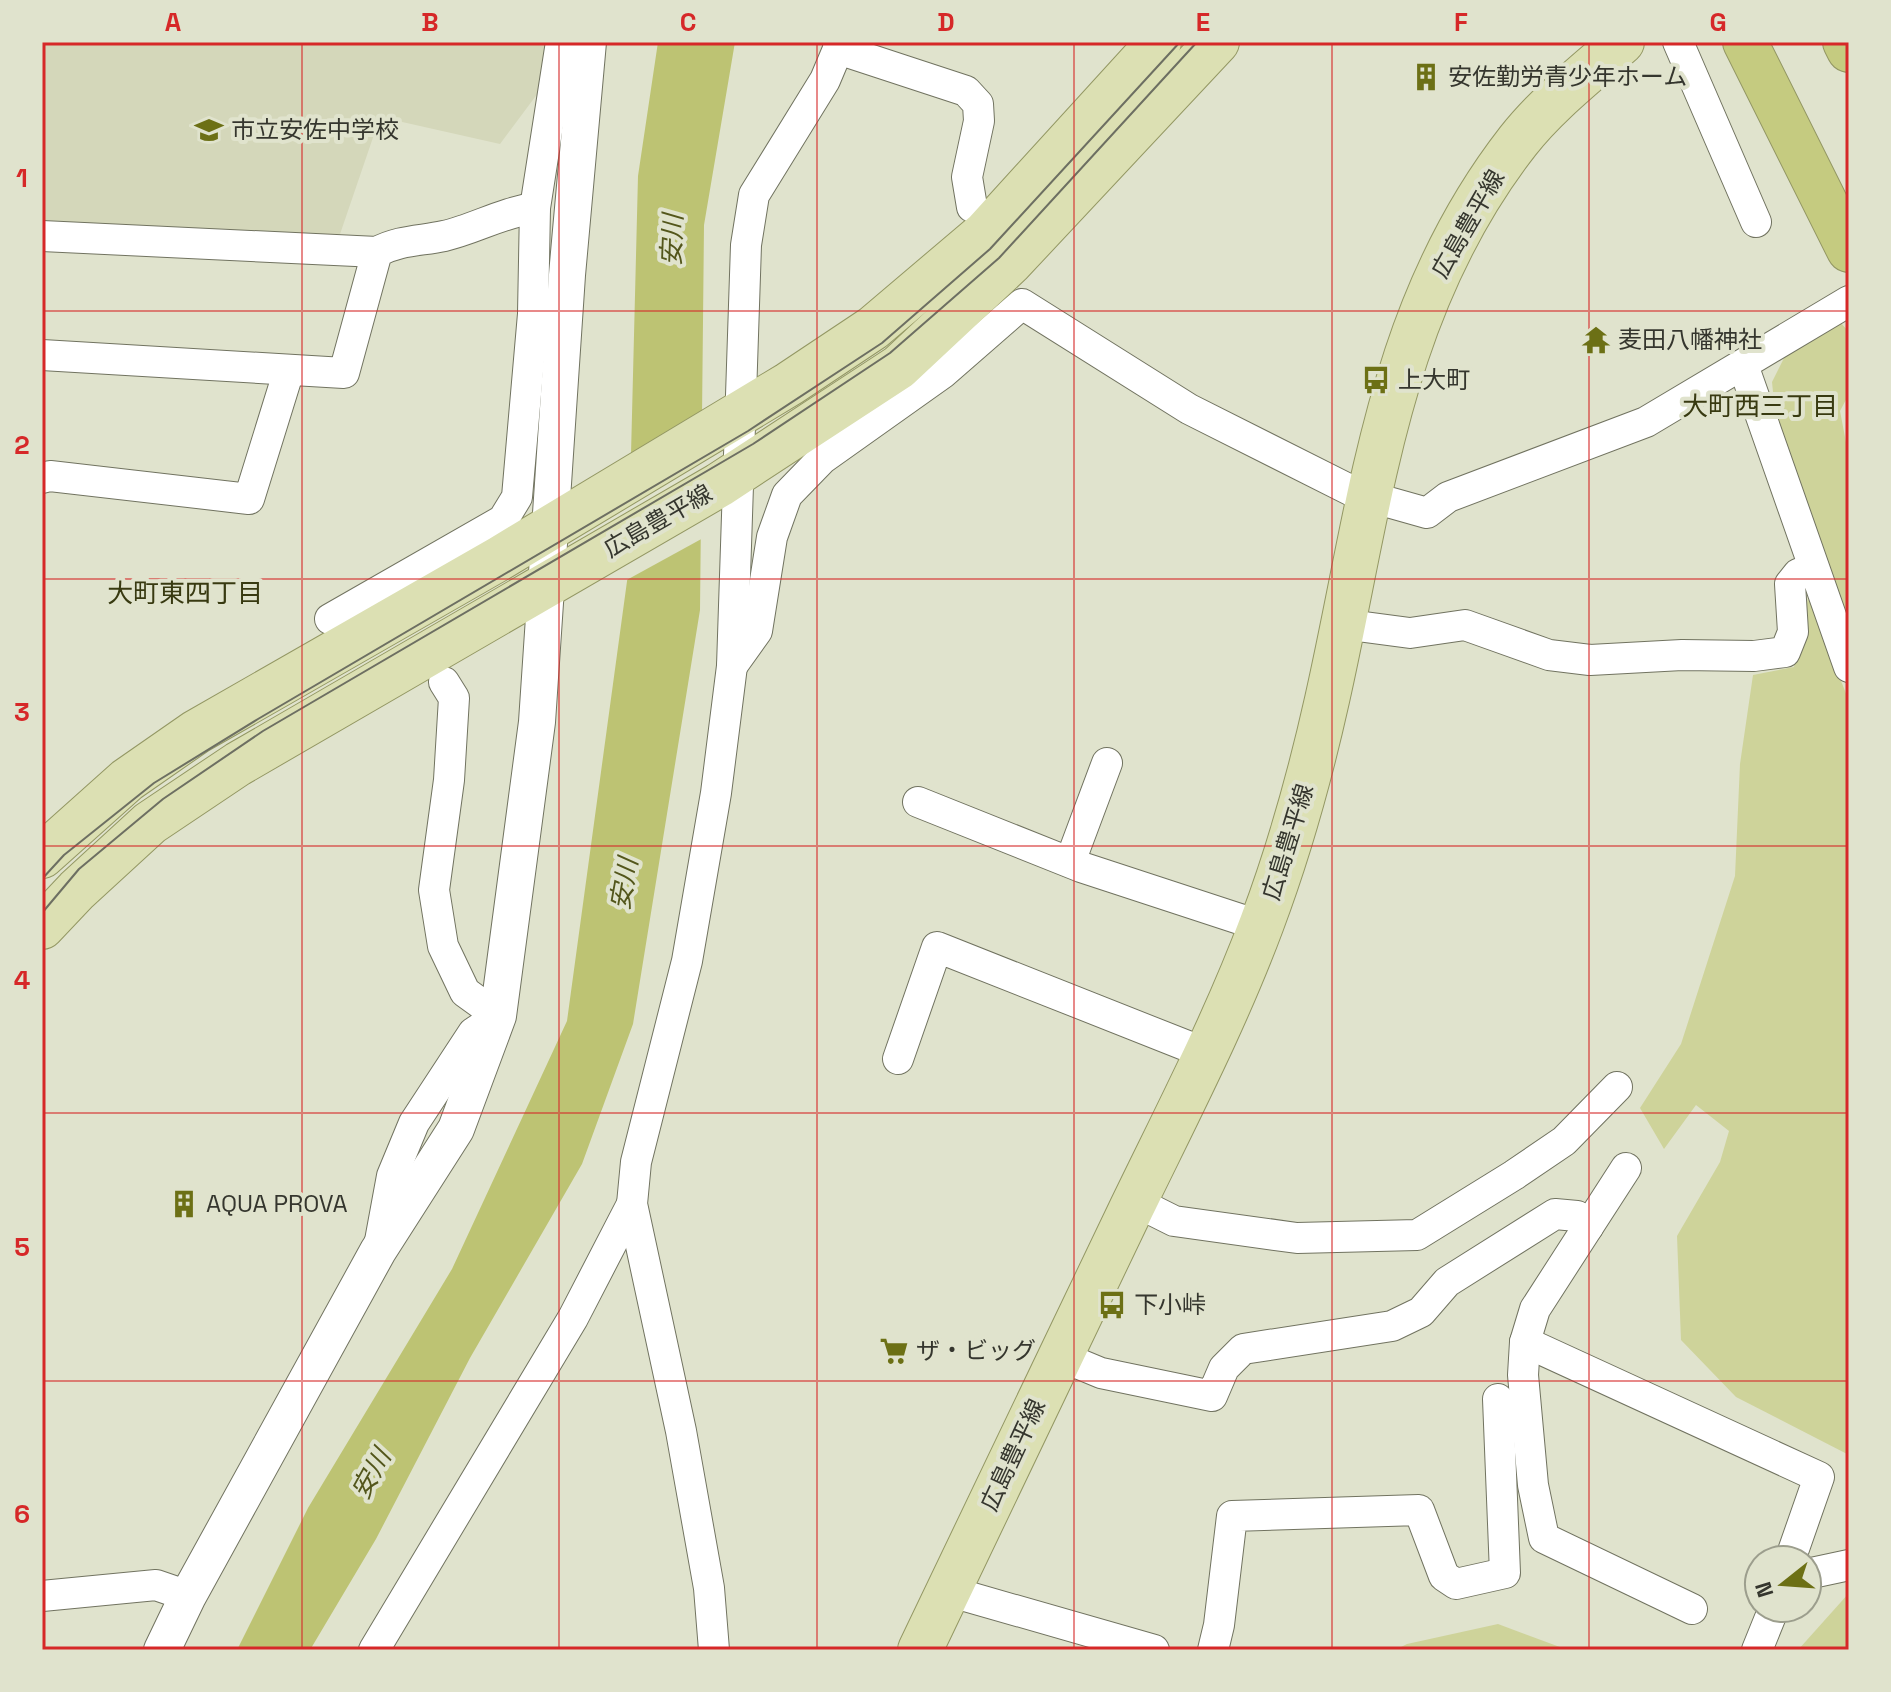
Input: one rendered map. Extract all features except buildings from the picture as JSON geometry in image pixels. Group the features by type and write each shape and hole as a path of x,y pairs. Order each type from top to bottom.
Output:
{"highway":[{"path":"1745,42 1849,250"},
{"path":"1845,42 1849,50"}],"main road":[{"name":"広島豊平線","path":"42,856 127,780 196,732 500,558 727,421 873,328 985,233 1159,42"},
{"name":"広島豊平線","path":"42,927 82,886 163,814 238,764 729,478 899,367 1010,263 1217,42"},
{"name":"広島豊平線","path":"920,1650 1205,1053 1261,926 1296,823 1327,700 1384,422 1410,341 1439,271 1476,203 1520,138 1568,89 1622,42"}],"street":[{"path":"330,619 503,520 517,497 533,314 535,208 561,42"},
{"path":"162,1650 188,1596 378,1251 456,1129 498,1016 554,581 575,169 588,42"},
{"path":"1678,42 1756,222"},
{"path":"714,1650 709,1588 681,1431 632,1204 636,1162 687,961 716,793 732,666 727,421 754,195 825,80 839,46 966,91 978,104 979,121 967,177 972,207"},
{"path":"42,236 377,252 392,244 446,236 517,210 535,208"},
{"path":"42,355 344,373 377,252"},
{"path":"732,666 757,631 772,537 787,495 822,459 943,373 1020,301 1189,409 1367,497 1427,513 1448,497 1646,422 1849,301"},
{"path":"1743,365 1849,667"},
{"path":"43,486 50,476 249,499 289,370"},
{"path":"1342,624 1410,633 1465,625 1549,655 1590,660 1682,655 1754,656 1785,652 1793,632 1790,584 1798,574 1812,568"},
{"path":"444,682 454,698 449,780 434,890 443,946 465,992 498,1016"},
{"path":"1070,862 1107,763"},
{"path":"918,802 1070,862 1261,926"},
{"path":"898,1059 937,947 1205,1053"},
{"path":"1134,1201 1174,1221 1297,1238 1417,1235 1564,1141 1617,1087"},
{"path":"1626,1168 1535,1309 1525,1342 1523,1375 1530,1454 1544,1538 1692,1609"},
{"path":"374,1650 573,1318 632,1204"},
{"path":"1060,1356 1101,1373 1212,1396 1224,1368 1243,1349 1392,1326 1421,1312 1447,1282 1555,1214 1577,1216 1588,1227"},
{"path":"1525,1342 1819,1477 1796,1544"},
{"path":"1213,1650 1219,1625 1232,1516 1419,1510 1444,1576 1456,1584 1505,1573 1498,1399"},
{"path":"1823,1571 1849,1565"},
{"path":"42,1596 156,1585 188,1596"},
{"path":"948,1591 1154,1650"},
{"path":"1757,1650 1768,1624"}],"shaded area":[{"name":"市立安佐中学校","path":"42,42 547,42 538,93 500,144 380,117 338,240 42,225"},
{"path":"1840,322 1849,332 1849,394 1840,411 1849,458 1849,630 1776,422 1772,382 1787,352"},
{"path":"1808,598 1849,701 1849,1455 1736,1397 1681,1340 1677,1236 1720,1162 1729,1131 1696,1105 1664,1149 1640,1108 1681,1044 1735,876 1740,764 1753,675 1794,667"},
{"path":"1849,1593 1849,1650 1798,1650"},
{"path":"1498,1624 1568,1650 1395,1650 1407,1644"}],"water":[{"name":"安川","path":"658,42 735,42 704,225 700,610 633,1024 582,1164 470,1358 376,1539 310,1650 237,1650 308,1508 452,1269 567,1021 628,574 638,176"}],"pier":[{"path":"706,424 705,537 623,582 627,470"}],"tram line":[{"path":"42,879 64,855 154,783 748,431 882,343 990,249 1180,42"},
{"path":"42,913 79,869 163,799 263,731 753,444 890,353 999,258 1197,42"}],"place":[{"name":"安佐勤労青少年ホーム","path":"1426,77"},
{"name":"市立安佐中学校","path":"209,130"},
{"name":"麦田八幡神社","path":"1596,340"},
{"name":"上大町","path":"1376,380"},
{"name":"AQUA PROVA","path":"184,1204"},
{"name":"下小峠","path":"1112,1305"},
{"name":"ザ・ビッグ","path":"894,1351"}],"district":[{"name":"大町西三丁目","path":"1760,406"},
{"name":"大町東四丁目","path":"185,593"}]}
